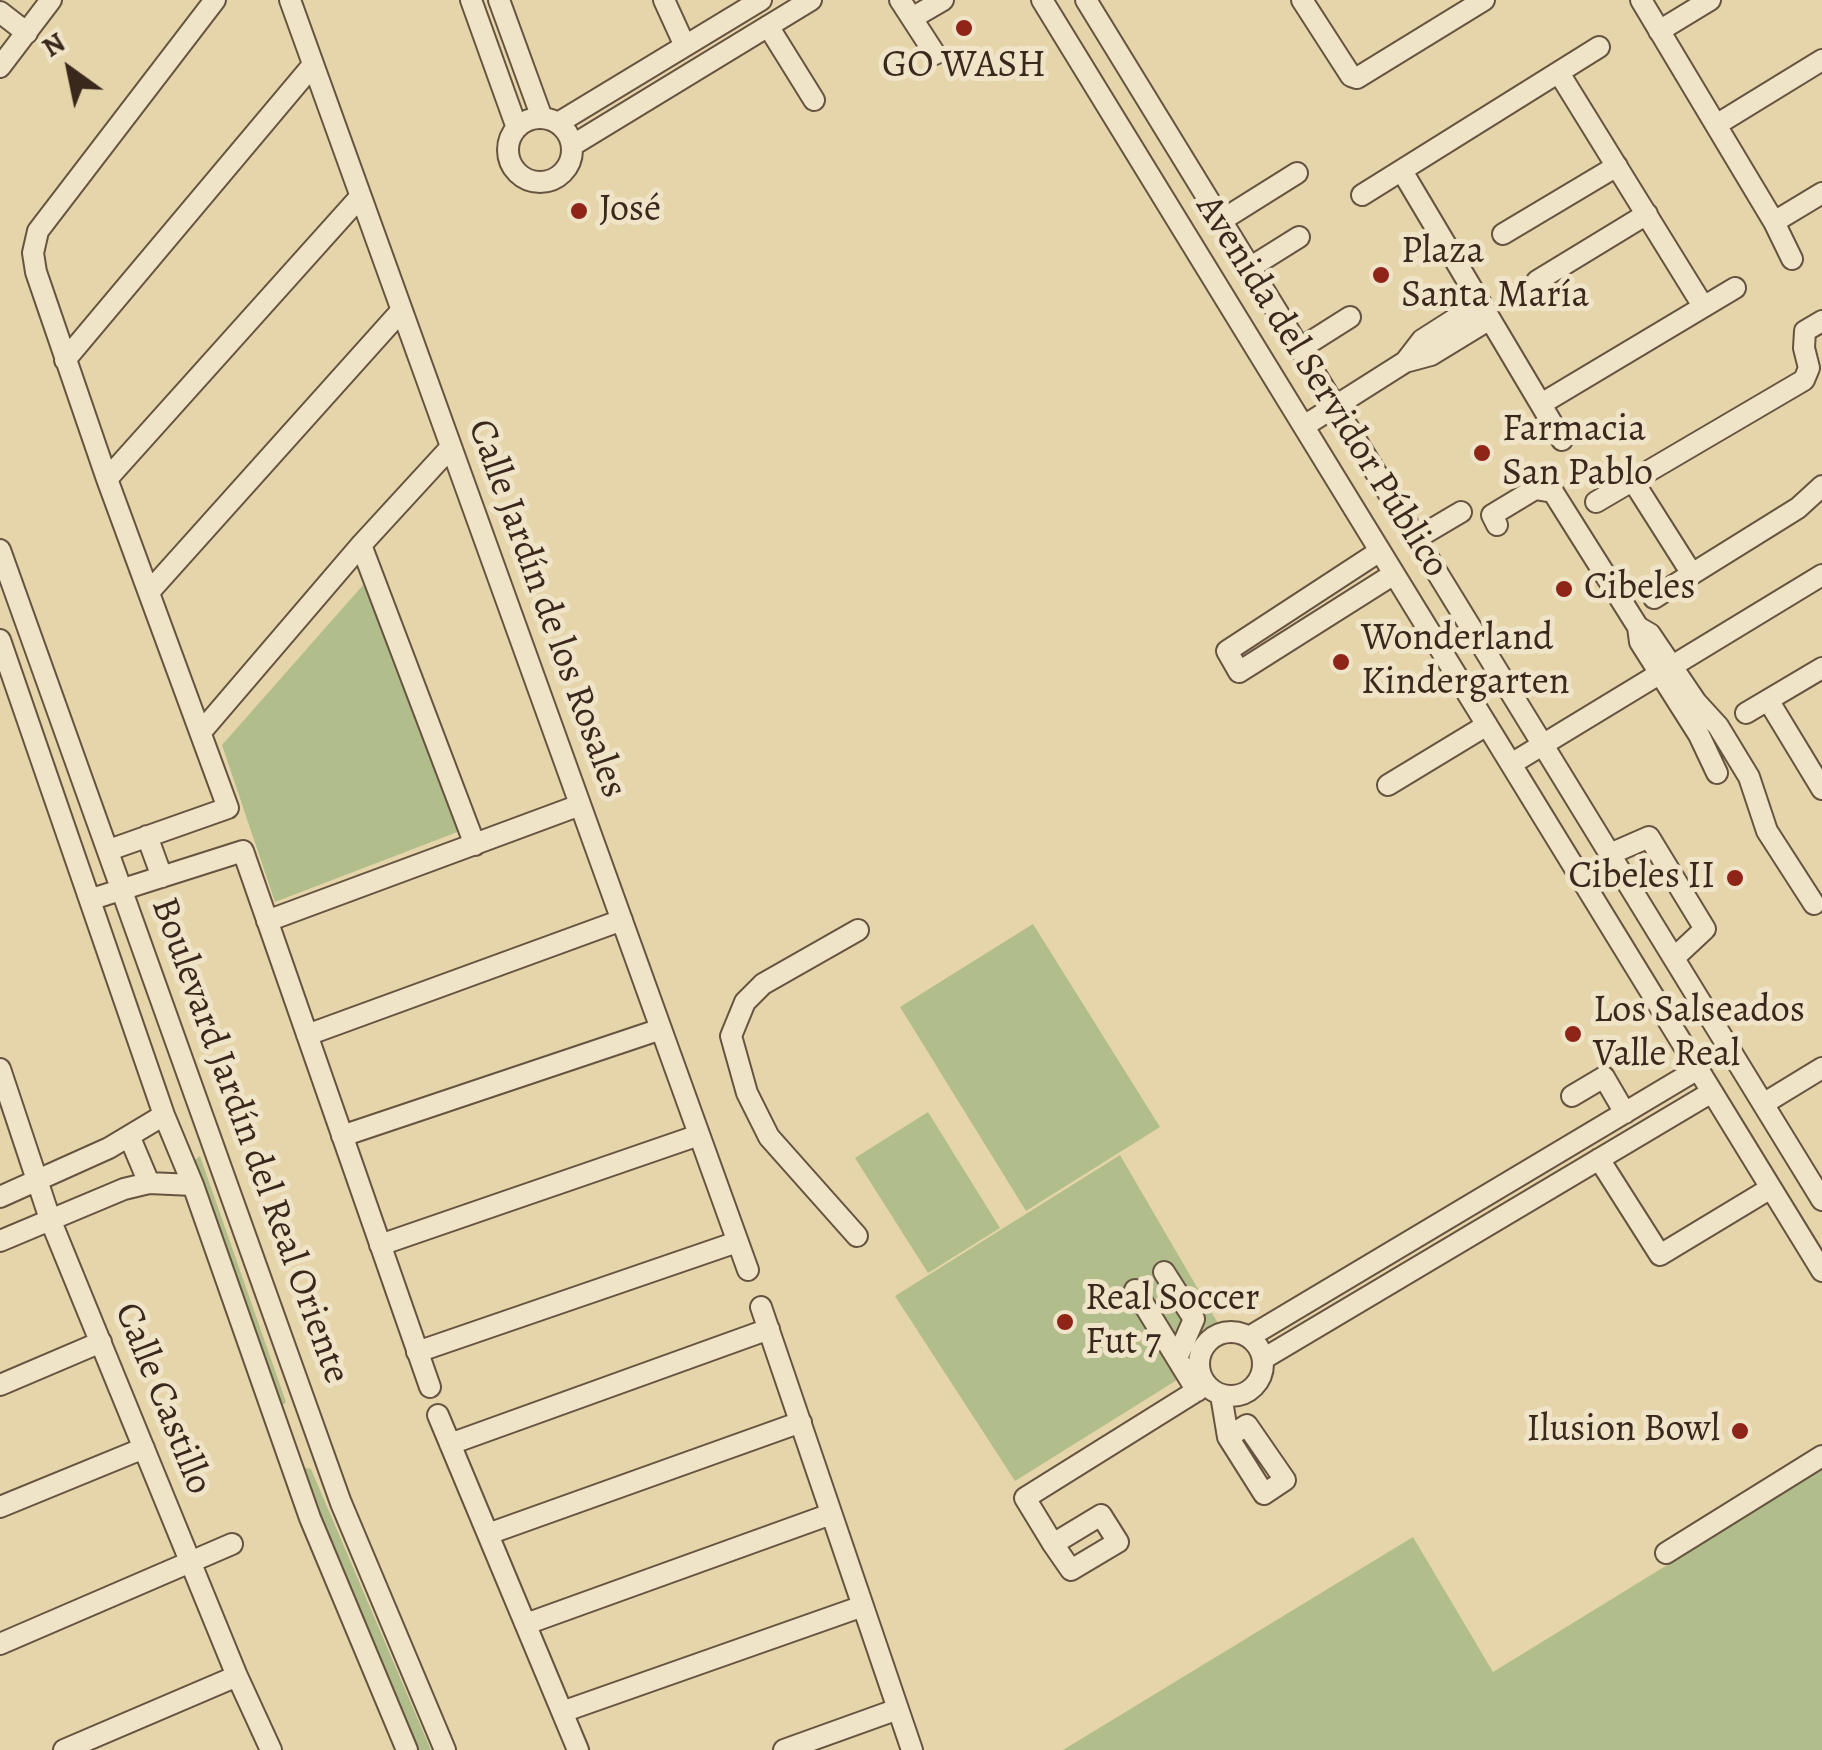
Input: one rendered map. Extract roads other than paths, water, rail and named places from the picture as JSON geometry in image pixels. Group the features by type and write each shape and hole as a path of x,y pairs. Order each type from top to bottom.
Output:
{"street":[{"path":"9,0 0,12 26,33"},
{"path":"0,68 51,0"},
{"path":"108,850 228,808 65,360 33,253 38,231 215,0"},
{"name":"Calle Jardín de los Rosales","path":"290,0 748,1270"},
{"path":"471,0 517,128"},
{"path":"499,0 550,120 568,132 573,145 572,160 564,172 552,181 538,183 524,179 513,169 508,155 510,140 524,122 550,120 761,0"},
{"path":"664,0 685,46"},
{"path":"573,145 811,0"},
{"path":"935,54 906,9 942,0"},
{"name":"Avenida del Servidor Público","path":"1042,0 1822,1271"},
{"name":"Avenida del Servidor Público","path":"1086,0 1822,1200"},
{"path":"1302,0 1351,76 1357,78 1484,0"},
{"path":"1641,0 1774,222 1792,259"},
{"path":"1659,31 1710,0"},
{"path":"768,26 814,100"},
{"path":"1362,195 1599,47"},
{"path":"1716,126 1822,60"},
{"path":"65,360 312,66"},
{"path":"1559,73 1704,306"},
{"path":"1503,234 1617,166"},
{"path":"1402,171 1562,440"},
{"path":"1222,220 1297,172"},
{"path":"1774,222 1822,194"},
{"path":"107,479 360,196"},
{"path":"1538,280 1646,214"},
{"path":"1251,267 1299,237"},
{"path":"1542,404 1735,288"},
{"path":"149,592 401,311"},
{"path":"1304,426 1406,362 1431,355 1485,311"},
{"path":"1301,348 1350,317"},
{"path":"1596,502 1804,380 1809,368 1805,332 1822,321"},
{"path":"201,732 361,544 450,447"},
{"path":"1633,481 1692,574"},
{"path":"1654,598 1798,508 1822,486"},
{"path":"1497,524 1492,515 1535,489 1553,492 1638,626 1650,634 1666,670 1696,702 1708,731 1717,774"},
{"path":"1417,538 1461,512"},
{"path":"361,544 475,845"},
{"name":"Boulevard Jardín del Real Oriente","path":"0,550 340,1503 445,1750"},
{"path":"1380,551 1226,651 1239,672 1394,574"},
{"path":"1511,764 1822,575"},
{"path":"3,648 35,646"},
{"name":"Boulevard Jardín del Real Oriente","path":"3,648 164,1115 193,1184 310,1518 408,1750"},
{"path":"1746,712 1822,668"},
{"path":"1768,700 1822,789"},
{"path":"1388,785 1487,725"},
{"path":"1708,731 1749,777 1767,831 1814,904"},
{"path":"268,922 580,805"},
{"path":"147,836 162,877"},
{"path":"1610,854 1649,837 1705,930 1674,958"},
{"path":"92,900 243,851 430,1387"},
{"path":"307,1035 622,920"},
{"path":"857,1236 769,1137 747,1093 732,1036 745,1002 762,984 858,930"},
{"path":"342,1136 661,1029"},
{"path":"1763,1104 1822,1068"},
{"name":"Calle Castillo","path":"0,1069 50,1219 237,1676 272,1750"},
{"path":"1249,1337 1698,1069"},
{"path":"1572,1096 1604,1077 1625,1112"},
{"path":"1263,1359 1712,1092"},
{"path":"0,1197 130,1138 164,1115"},
{"path":"380,1245 699,1134"},
{"path":"130,1138 149,1183"},
{"path":"1599,1159 1660,1256 1771,1188"},
{"path":"0,1241 124,1189 149,1183 193,1184"},
{"path":"1459,1212 1473,1234"},
{"path":"417,1352 737,1242"},
{"path":"1164,1272 1194,1319 1177,1358"},
{"path":"1135,1290 1177,1358 1208,1390 1240,1395 1255,1385 1263,1359 1260,1350 1249,1337 1231,1331 1206,1342 1198,1368 1208,1390 1228,1438"},
{"path":"761,1307 912,1750"},
{"path":"450,1444 769,1329"},
{"path":"0,1385 101,1342"},
{"path":"1053,1544 1025,1498 1208,1390"},
{"path":"438,1415 578,1750"},
{"path":"488,1534 800,1422"},
{"path":"284,1444 316,1433"},
{"path":"0,1507 144,1448"},
{"path":"1666,1553 1822,1456"},
{"path":"526,1624 832,1514"},
{"path":"0,1644 232,1544"},
{"path":"562,1712 863,1606"},
{"path":"64,1750 237,1676"},
{"path":"791,1749 898,1710"}],"place":[{"name":"GO WASH","path":"964,28"},
{"name":"José","path":"579,211"},
{"name":"Plaza Santa María","path":"1381,275"},
{"name":"Farmacia San Pablo","path":"1482,453"},
{"name":"Cibeles","path":"1564,589"},
{"name":"Wonderland Kindergarten","path":"1341,662"},
{"name":"Cibeles II","path":"1735,878"},
{"name":"Los Salseados Valle Real","path":"1573,1034"},
{"name":"Real Soccer Fut 7","path":"1065,1322"},
{"name":"Ilusion Bowl","path":"1740,1431"}]}
